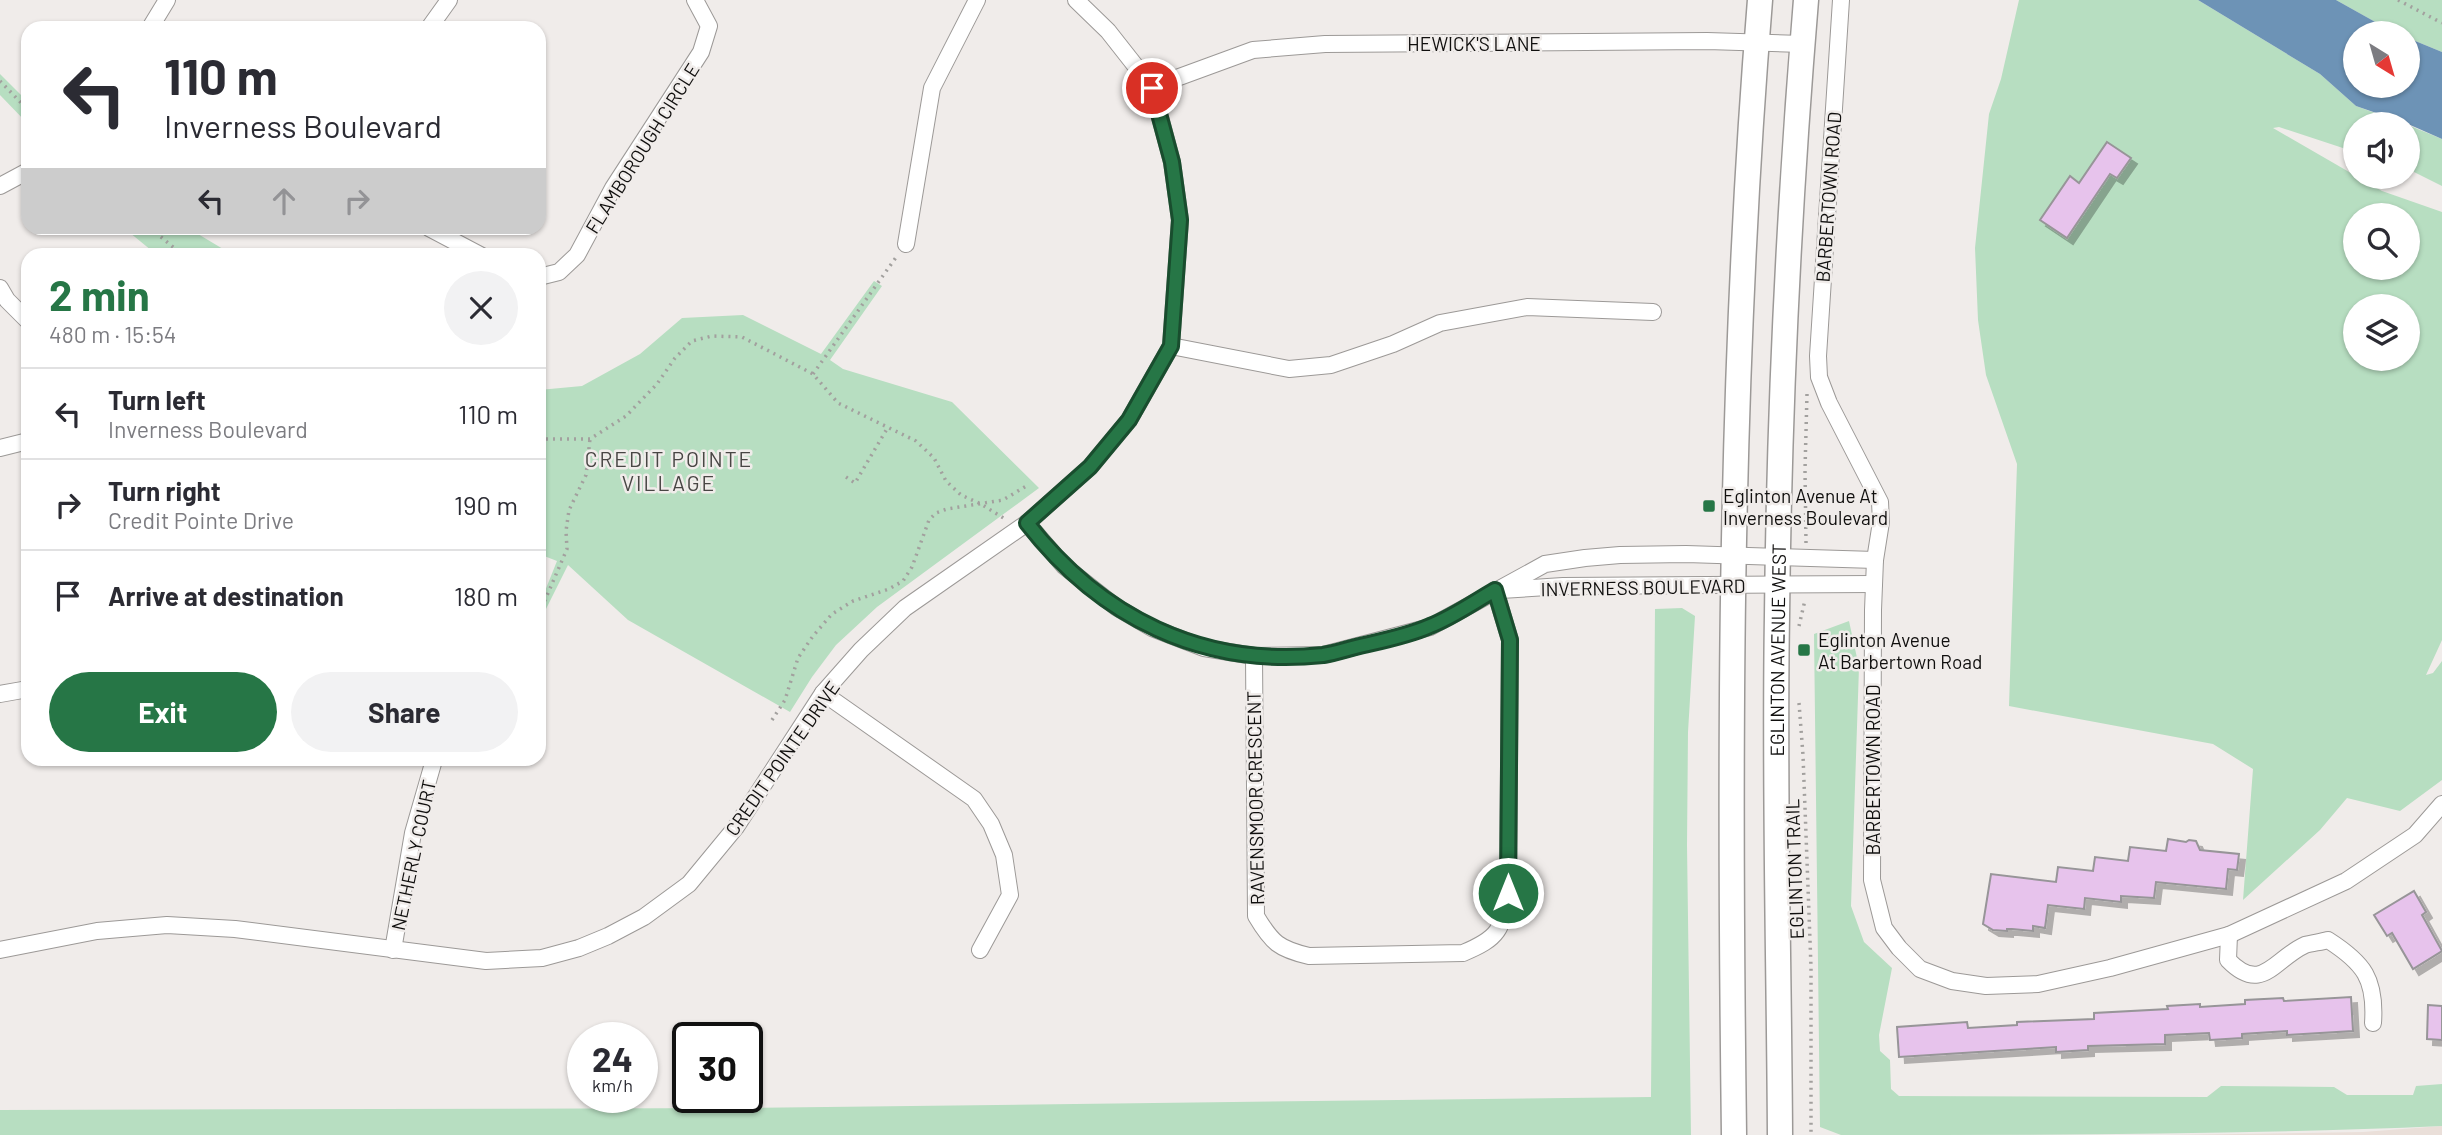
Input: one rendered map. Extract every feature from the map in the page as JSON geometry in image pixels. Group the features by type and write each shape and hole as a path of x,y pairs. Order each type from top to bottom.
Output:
{"main road":[{"path":"1734,1135 1730,788 1732,585 1738,384 1760,0"},
{"name":"EGLINTON AVENUE WEST","path":"1780,1135 1777,584 1786,303 1806,0"}],"street":[{"path":"154,21 167,0"},
{"path":"434,21 449,0"},
{"name":"FLAMBOROUGH CIRCLE","path":"546,275 559,272 577,255 613,188 701,52 709,26 695,0"},
{"path":"906,244 932,89 976,0"},
{"name":"CREDIT POINTE DRIVE","path":"0,950 97,931 167,925 235,929 486,961 542,958 598,940 645,917 689,884 736,827 824,693 861,650 905,608 1027,523 1090,467 1129,420 1171,346 1180,220 1172,162 1152,88 1108,31 1076,0"},
{"name":"BARBERTOWN ROAD","path":"1841,0 1818,356 1819,377 1829,403 1880,502 1881,522 1874,584 1871,880 1884,928 1920,969 1952,981 1986,986 2050,981 2110,968 2229,935 2346,881 2415,835 2442,804"},
{"name":"HEWICK'S LANE","path":"1152,88 1253,51 1325,44 1802,44"},
{"path":"0,186 21,175"},
{"path":"442,235 467,248"},
{"path":"0,288 21,314"},
{"path":"1171,346 1289,369 1331,365 1393,344 1440,323 1527,307 1653,312"},
{"path":"0,447 21,442"},
{"name":"INVERNESS BOULEVARD","path":"1027,523 1064,566 1116,607 1152,628 1204,648 1254,656 1323,655 1430,627 1545,564 1620,555 1875,560"},
{"name":"INVERNESS BOULEVARD","path":"1495,590 1563,586 1874,584"},
{"name":"RAVENSMOOR CRESCENT","path":"1254,656 1256,916 1269,938 1284,950 1309,956 1463,953 1484,944 1503,923 1508,893 1510,640 1495,590"},
{"path":"0,694 21,690"},
{"path":"824,693 974,799 991,824 1004,855 1010,895 980,950"},
{"name":"NETHERLY COURT","path":"393,950 413,833 432,766"},
{"path":"2229,935 2228,960 2239,972 2251,975 2263,974 2305,945 2328,940 2347,952 2365,971 2375,998 2373,1023"}],"path":[{"path":"2398,0 2442,23"},
{"path":"0,81 21,103"},
{"path":"158,235 174,248"},
{"path":"813,374 906,244"},
{"path":"546,439 590,439 626,416 657,384 675,358 692,341 712,336 743,337 813,374 838,403 916,441 934,458 946,481 961,495 1005,519"},
{"path":"1806,536 1807,394 1810,393"},
{"path":"846,477 854,484 888,427"},
{"path":"546,598 567,549 569,510 586,475 590,439"},
{"path":"772,720 785,700 798,658 813,636 832,614 853,601 889,589 902,581 912,567 929,520 936,513 1003,500 1028,485"},
{"path":"1798,630 1805,603"},
{"name":"EGLINTON TRAIL","path":"1799,701 1811,967 1811,1135"}],"shaded area":[{"path":"2442,1126 2442,1135 2165,1135 2363,1132"}],"green space":[{"path":"2019,0 2198,0 2320,74 2343,94 2343,98 2372,112 2343,112 2343,148 2279,127 2273,128 2343,168 2343,189 2379,189 2416,203 2343,203 2343,280 2420,280 2420,204 2442,212 2442,640 2426,675 2433,673 2442,661 2442,780 2400,811 2347,798 2320,830 2243,900 2253,769 2213,744 2009,706 2017,464 1986,375 1978,320 1975,248 1989,114 2001,79"},
{"path":"2336,0 2442,0 2442,52 2420,43 2420,21 2373,21"},
{"path":"0,74 21,95 21,117 0,95"},
{"path":"2420,130 2442,139 2442,186 2420,175"},
{"path":"133,235 200,235 221,248 148,248"},
{"path":"874,281 882,286 830,360 843,369 952,402 1039,488 877,607 836,645 790,712 628,620 568,565 546,609 546,588 557,561 546,557 546,389 582,386 640,354 682,318 743,315 821,354"},
{"path":"1682,608 1695,616 1688,732 1687,845 1691,1135 0,1135 0,1110 567,1108 567,1113 658,1113 658,1108 672,1108 672,1113 763,1113 763,1108 1651,1097 1655,609"},
{"path":"1849,621 1859,667 1851,906 1864,942 1892,968 1879,1035 1880,1051 1890,1060 1891,1089 1899,1096 2207,1097 2221,1086 2334,1087 2347,1095 2413,1095 2416,1086 2442,1084 2442,1126 2066,1135 1841,1135 1820,1127 1814,634"}],"water":[{"path":"2198,0 2336,0 2374,21 2343,21 2343,94 2320,74"},
{"path":"2420,43 2442,52 2442,139 2420,129 2420,112 2373,112 2356,106 2347,98 2420,98"}],"building":[{"path":"2107,142 2131,158 2117,178 2110,174 2067,238 2040,220 2070,176 2079,183"},
{"path":"2168,839 2196,841 2200,850 2239,854 2237,870 2228,869 2226,889 2156,882 2154,898 2121,896 2121,902 2085,898 2084,909 2048,905 2045,928 2033,926 2033,931 1993,930 1983,924 1991,874 2056,882 2058,867 2093,871 2095,857 2128,861 2130,847 2166,851"},
{"path":"2414,891 2426,912 2422,915 2442,951 2413,969 2392,933 2387,936 2374,915"},
{"path":"2351,997 2353,1031 2287,1035 2287,1031 2242,1034 2242,1038 2210,1040 2209,1033 2165,1035 2165,1044 2088,1046 2088,1050 2056,1052 2056,1047 1899,1057 1897,1027 1967,1022 1968,1028 2017,1025 2017,1022 2094,1019 2094,1013 2168,1009 2167,1006 2200,1004 2200,1007 2245,1004 2245,1000 2283,998 2284,1001"},
{"path":"2428,1005 2442,1006 2442,1040 2427,1039"}],"place":[{"name":"Eglinton Avenue At Inverness Boulevard","path":"1709,506"},
{"name":"Eglinton Avenue At Barbertown Road","path":"1804,650"}],"district":[{"name":"CREDIT POINTE VILLAGE","path":"669,470"}],"route":[{"path":"1152,88 1172,162 1180,220 1171,346 1129,420 1090,467 1027,523 1064,566 1116,607 1152,628 1204,648 1254,656 1323,655 1382,641 1430,627 1495,590 1510,640 1508,893"}]}
